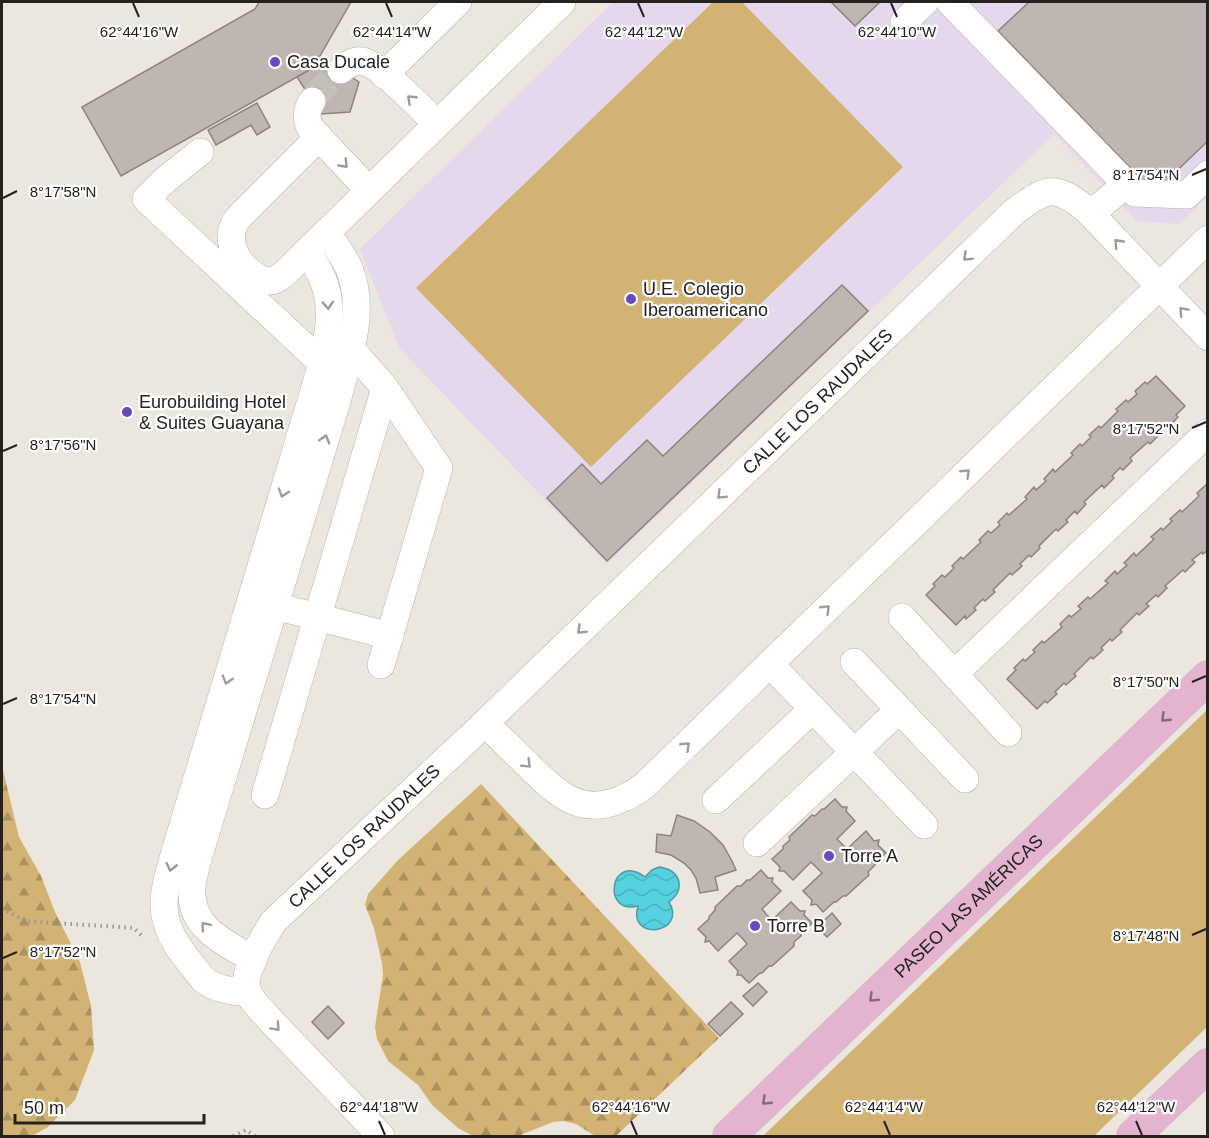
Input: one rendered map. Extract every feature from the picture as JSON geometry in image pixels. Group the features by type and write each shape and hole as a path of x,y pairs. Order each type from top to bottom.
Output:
{"main road":[{"name":"PASEO LAS AMÉRICAS","path":"729,1137 1208,677"},
{"path":"1133,1137 1208,1065"}],"street":[{"path":"384,75 458,2"},
{"path":"319,138 234,224 232,248 240,263 263,279 271,281 283,275 562,2"},
{"path":"904,22 926,2"},
{"path":"950,2 1135,193 1187,195 1204,186"},
{"path":"341,70 349,64 361,61 371,64 437,124"},
{"path":"312,101 308,108 307,120 311,129 369,190"},
{"path":"200,152 146,199 333,352 385,388 439,468 381,665"},
{"path":"1090,214 1126,184"},
{"name":"CALLE LOS RAUDALES","path":"248,993 246,982 248,972 273,922 485,723 1014,212 1032,199 1048,191 1064,194 1076,201 1208,337"},
{"path":"327,232 346,262 353,281 357,304 356,321 333,352 314,394 174,855 164,906 170,932 204,980 222,989 248,993 255,1004 381,1137"},
{"path":"485,723 550,787 568,800 584,805 601,805 624,799 644,786 1208,239"},
{"path":"253,959 206,929 195,912 191,893 197,862 337,401 329,302 323,279 307,251"},
{"path":"265,795 385,388"},
{"path":"954,674 1208,432"},
{"path":"275,606 390,636"},
{"path":"902,616 1008,733"},
{"path":"854,662 965,778"},
{"path":"770,664 924,825"},
{"path":"716,800 813,709"},
{"path":"757,843 899,710"}],"path":[{"path":"2,908 26,921 134,928 150,944"},
{"path":"233,1137 246,1130 255,1137"}],"shaded area":[{"name":"U.E. Colegio Iberoamericano","path":"613,2 1207,2 1207,197 1179,224 1137,221 1054,134 607,564 400,349 360,249"}],"green space":[{"path":"713,2 742,2 903,167 591,467 416,288"},
{"path":"1207,710 1207,1027 1094,1136 763,1136"},
{"path":"2,766 19,837 41,876 55,912 80,962 91,1006 94,1050 75,1100 48,1127 32,1136 2,1136"},
{"path":"481,784 719,1038 616,1136 595,1136 576,1124 564,1121 553,1122 518,1136 473,1136 458,1128 432,1105 418,1085 388,1061 377,1039 375,1027 383,975 374,928 365,905 368,894 398,860"}],"water":[{"path":"659,867 672,872 679,881 679,886 678,891 669,902 673,913 671,921 665,927 656,930 641,925 637,917 638,906 626,907 619,902 614,886 618,877 624,872 633,871 645,877"}],"building":[{"path":"259,2 351,2 313,68 121,176 82,107 255,9"},
{"path":"831,2 880,2 855,26"},
{"path":"1029,2 1208,2 1208,141 1166,181 1142,180 998,31"},
{"path":"320,56 359,82 350,112 321,114 297,77 313,68"},
{"path":"257,103 270,127 257,135 251,125 216,145 208,130"},
{"path":"842,285 868,311 607,561 547,498 582,464 601,484 647,440 663,456"},
{"path":"1156,376 1185,406 1176,415 1178,417 1169,426 1166,424 1150,444 1148,442 1130,458 1132,461 1123,470 1120,468 1104,488 1102,485 1084,502 1086,504 1077,514 1075,511 1066,520 1068,522 1058,531 1056,529 1031,557 1029,555 1020,564 1022,566 1012,575 1010,573 993,590 995,592 985,601 983,599 974,608 976,610 956,625 926,595 935,586 933,584 942,575 945,577 961,557 963,559 981,542 979,540 988,531 991,533 1000,525 998,522 1007,513 1009,515 1027,499 1025,497 1034,487 1036,490 1046,481 1044,479 1053,469 1055,472 1073,455 1071,453 1080,444 1082,446 1091,437 1089,435 1099,426 1101,428 1118,411 1116,409 1137,394 1135,391"},
{"path":"1207,484 1208,550 1192,560 1195,562 1185,572 1183,570 1165,586 1167,588 1158,597 1156,595 1146,604 1149,606 1139,615 1137,613 1120,630 1122,632 1112,641 1110,639 1101,648 1103,650 1093,659 1091,657 1074,674 1076,676 1066,685 1064,683 1055,692 1057,694 1037,709 1007,679 1016,670 1014,668 1035,652 1033,650 1042,641 1044,643 1062,627 1060,624 1069,615 1071,617 1081,609 1078,606 1108,583 1105,581 1115,571 1117,574 1127,565 1124,563 1134,553 1136,556 1154,539 1151,537 1161,528 1163,530 1172,521 1170,519 1180,510 1182,512 1199,496 1197,493"},
{"name":"Torre A","path":"835,799 842,807 847,807 846,811 855,821 837,839 847,849 866,831 874,841 879,840 878,845 886,853 868,872 869,875 846,896 834,902 823,912 816,904 811,905 812,900 803,891 822,873 811,862 793,880 784,871 779,871 780,867 772,859 790,840 789,837 812,815 815,816"},
{"path":"677,815 694,821 710,832 723,845 732,861 736,870 715,877 718,890 700,893 696,878 684,863 671,855 656,852 657,834 671,836"},
{"name":"Torre B","path":"761,870 768,878 773,878 772,882 781,891 762,909 767,915 772,920 791,902 800,911 805,911 804,915 812,923 794,942 794,946 749,983 741,975 737,975 738,971 729,961 747,944 743,939 737,933 718,951 709,941 705,942 706,937 698,929 709,919 715,907 737,886 750,880"},
{"path":"832,913 841,924 827,937 817,927"},
{"path":"758,983 767,992 753,1006 743,996"},
{"path":"731,1002 743,1014 720,1036 708,1024"},
{"path":"328,1006 344,1023 328,1039 312,1022"}],"tunnel":[{"path":"312,101 341,70"}],"place":[{"name":"Casa Ducale","path":"275,62"},
{"name":"U.E. Colegio Iberoamericano","path":"631,299"},
{"name":"Eurobuilding Hotel & Suites Guayana","path":"127,412"},
{"name":"Torre A","path":"829,856"},
{"name":"Torre B","path":"755,926"}]}
